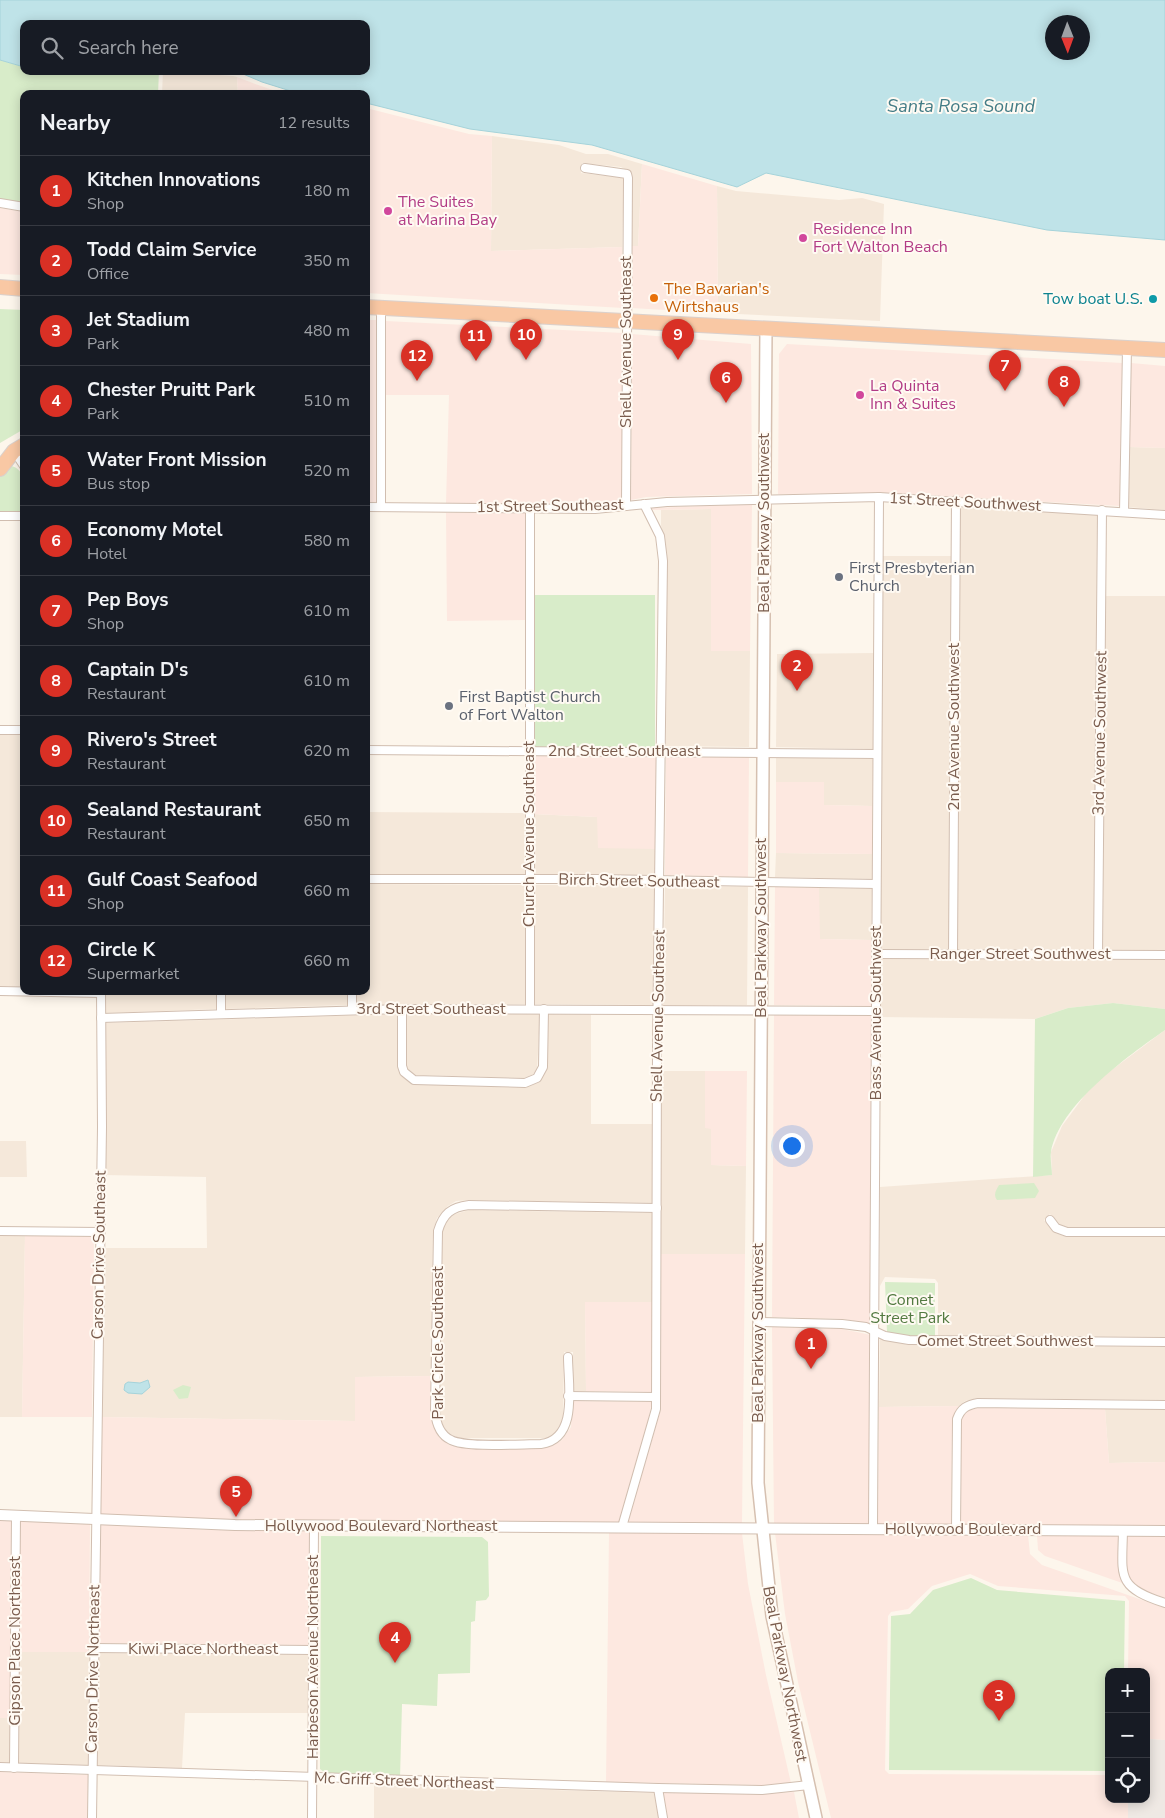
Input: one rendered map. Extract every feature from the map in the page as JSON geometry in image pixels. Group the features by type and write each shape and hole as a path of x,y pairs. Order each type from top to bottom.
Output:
{"highway":[{"path":"0,288 20,289"},
{"path":"371,307 1165,350"},
{"path":"0,451 19,448"},
{"path":"0,469 19,448"}],"main road":[{"name":"Beal Parkway Southwest","path":"761,1528 757,1448 766,328"},
{"name":"Beal Parkway Northwest","path":"761,1528 772,1616 816,1818"}],"street":[{"name":"Shell Avenue Southeast","path":"585,168 620,172 627,174 628,178 626,506"},
{"path":"0,203 20,206"},
{"path":"371,307 381,507"},
{"path":"1124,512 1127,348"},
{"name":"1st Street Southwest","path":"764,499 879,497 956,500 1165,515"},
{"name":"Bass Avenue Southwest","path":"874,1529 877,1065 875,1011 879,497"},
{"name":"1st Street Southeast","path":"370,507 595,509 644,504 764,499"},
{"name":"2nd Avenue Southwest","path":"953,954 956,500"},
{"name":"Shell Avenue Southeast","path":"622,1527 652,1424 656,1397 663,561 660,536 644,504"},
{"name":"Church Avenue Southeast","path":"530,508 530,1009"},
{"name":"3rd Avenue Southwest","path":"1098,955 1102,510"},
{"path":"0,516 20,516"},
{"path":"0,730 20,730"},
{"name":"2nd Street Southeast","path":"370,750 877,754"},
{"name":"Birch Street Southeast","path":"370,879 660,880 876,884"},
{"name":"Ranger Street Southwest","path":"876,954 1165,955"},
{"path":"0,991 20,991"},
{"name":"Carson Drive Southeast","path":"94,1519 101,995"},
{"path":"221,995 221,1014"},
{"path":"352,995 352,1010"},
{"path":"402,1009 402,1066 404,1072 414,1080 525,1083 537,1078 543,1067 544,1009"},
{"name":"3rd Street Southeast","path":"102,1018 402,1009 875,1011"},
{"name":"Park Circle Southeast","path":"568,1357 567,1424 560,1436 548,1443 465,1443 451,1440 443,1434 436,1422 435,1411 438,1231 440,1221 449,1210 469,1205 657,1208"},
{"path":"1050,1220 1056,1228 1067,1232 1165,1232"},
{"path":"0,1230 99,1232"},
{"name":"Comet Street Southwest","path":"758,1322 842,1324 866,1328 909,1340 1165,1342"},
{"path":"568,1396 656,1397"},
{"path":"956,1529 957,1419 967,1405 978,1403 1165,1404"},
{"name":"Hollywood Boulevard Northeast","path":"0,1515 209,1524 314,1526 761,1528"},
{"name":"Gipson Place Northeast","path":"14,1768 16,1515"},
{"name":"Carson Drive Northeast","path":"92,1818 94,1519"},
{"name":"Harbeson Avenue Northeast","path":"312,1818 314,1526"},
{"name":"Hollywood Boulevard","path":"761,1528 1165,1531"},
{"path":"1123,1530 1122,1568 1126,1582 1142,1595 1165,1602"},
{"name":"Kiwi Place Northeast","path":"93,1648 313,1650"},
{"name":"Mc Griff Street Northeast","path":"0,1768 658,1788 762,1790 809,1785"},
{"path":"658,1788 663,1818"}],"shaded area":[{"path":"163,75 219,75 237,77 238,90 162,90"},
{"path":"237,77 272,90 238,90"},
{"path":"370,109 469,134 492,136 491,251 622,247 623,308 370,293"},
{"path":"492,136 559,145 586,154 608,154 642,164 638,246 631,246 632,173 621,167 582,163 581,173 624,178 622,247 491,251"},
{"path":"642,164 717,186 718,313 631,308 631,246 638,246"},
{"path":"717,186 736,191 839,200 862,198 884,204 880,321 718,313"},
{"path":"0,208 20,211 20,275 0,274"},
{"path":"370,320 377,320 377,502 370,502"},
{"path":"386,321 623,333 622,501 595,504 446,503 449,395 386,395"},
{"path":"632,334 751,344 752,494 646,497 631,500"},
{"path":"787,344 1122,363 1120,506 884,493 778,494 779,354"},
{"path":"1131,363 1165,366 1165,448 1129,447"},
{"path":"1129,447 1165,448 1165,510 1128,507"},
{"path":"752,504 750,651 711,651 711,509 653,510 652,508"},
{"path":"960,506 1097,515 1094,950 957,949"},
{"path":"711,509 711,650 750,651 749,747 666,746 667,561 661,525 661,510"},
{"path":"446,513 526,513 525,620 447,621"},
{"path":"883,556 951,556 949,949 880,949"},
{"path":"1105,596 1165,596 1165,950 1103,950"},
{"path":"874,653 873,749 776,747 777,654"},
{"path":"0,735 20,735 20,987 0,986"},
{"path":"533,756 657,756 656,849 598,848 597,817 533,814"},
{"path":"666,756 749,757 748,877 665,875"},
{"path":"776,757 873,759 872,806 824,805 824,782 776,782"},
{"path":"776,782 824,782 824,805 872,806 872,854 776,853"},
{"path":"370,812 525,813 525,875 370,874"},
{"path":"533,814 597,817 656,849 656,875 534,875"},
{"path":"776,853 872,854 872,879 775,877"},
{"path":"370,884 525,885 525,1004 356,1005 356,995 370,995"},
{"path":"533,885 656,885 654,1005 534,1004"},
{"path":"665,885 748,887 747,1005 663,1005"},
{"path":"775,887 819,888 820,939 871,940 871,1006 774,1005"},
{"path":"819,888 872,889 871,940 819,939"},
{"path":"880,959 1165,960 1165,1009 1113,1003 1068,1008 1035,1019 880,1017"},
{"path":"106,995 217,995 217,1009 106,1013"},
{"path":"226,995 347,995 347,1005 225,1009"},
{"path":"398,1014 398,1067 401,1076 412,1084 525,1088 539,1082 547,1069 548,1014 591,1015 591,1124 653,1124 652,1203 469,1200 456,1201 448,1206 437,1218 433,1230 431,1376 355,1377 355,1421 101,1417 103,1248 207,1248 206,1177 104,1175 106,1023"},
{"path":"406,1014 540,1014 537,1070 530,1077 524,1078 416,1075 406,1065"},
{"path":"774,1015 871,1016 871,1324 843,1319 772,1317"},
{"path":"1165,1030 1165,1227 1067,1227 1058,1224 1050,1214 1044,1220 1055,1233 1067,1237 1165,1237 1165,1337 938,1335 938,1283 935,1279 885,1277 880,1286 880,1187 1052,1175 1051,1152 1062,1126 1093,1084"},
{"path":"661,1071 705,1071 705,1128 711,1128 711,1165 746,1166 745,1254 661,1254"},
{"path":"705,1071 747,1071 746,1166 711,1165 711,1129 705,1128"},
{"path":"0,1141 26,1141 27,1177 0,1177"},
{"path":"469,1210 652,1213 652,1302 585,1302 586,1391 573,1391 573,1352 564,1352 563,1423 557,1432 547,1438 458,1438 446,1431 440,1421 442,1232 444,1224 452,1215"},
{"path":"0,1235 25,1235 22,1417 0,1417"},
{"path":"25,1235 94,1237 92,1417 22,1417"},
{"path":"661,1254 745,1254 742,1523 628,1522 661,1409"},
{"path":"585,1302 652,1302 652,1392 586,1391"},
{"path":"772,1327 842,1329 871,1335 869,1524 774,1523"},
{"path":"880,1339 909,1345 1165,1347 1165,1400 978,1398 965,1401 959,1406 879,1407"},
{"path":"431,1376 431,1411 436,1431 449,1445 465,1448 541,1449 554,1445 562,1440 571,1427 572,1401 652,1402 646,1430 619,1522 209,1520 100,1514 101,1417 355,1421 355,1377"},
{"path":"959,1406 952,1419 951,1524 878,1524 879,1407"},
{"path":"979,1408 1105,1409 1109,1463 1165,1462 1165,1526 960,1524 961,1420 966,1411"},
{"path":"1105,1409 1165,1409 1165,1462 1109,1463"},
{"path":"0,1520 11,1520 10,1718 0,1718"},
{"path":"20,1520 90,1524 89,1652 19,1652"},
{"path":"99,1524 209,1530 310,1531 309,1645 97,1643"},
{"path":"609,1532 742,1533 748,1584 766,1675 791,1783 762,1785 606,1782"},
{"path":"775,1533 1028,1535 1030,1554 1042,1565 1165,1608 1165,1740 1150,1739 1150,1668 1128,1668 1129,1601 1125,1596 998,1586 970,1574 932,1586 908,1609 891,1612 888,1616 885,1770 889,1774 1105,1775 1105,1803 1128,1803 1128,1818 831,1818 798,1682 785,1614"},
{"path":"1037,1535 1165,1536 1165,1598 1045,1556 1038,1550"},
{"path":"19,1652 89,1652 88,1765 18,1763"},
{"path":"97,1653 309,1655 308,1713 185,1713 182,1768 96,1765"},
{"path":"0,1718 10,1718 10,1763 0,1762"},
{"path":"1150,1739 1165,1740 1165,1818 1128,1818 1128,1803 1150,1803"},
{"path":"0,1772 88,1775 87,1818 0,1818"},
{"path":"374,1785 655,1793 659,1818 374,1818"},
{"path":"794,1792 799,1818 667,1818 663,1793 762,1794"}],"green space":[{"path":"0,60 20,66 20,75 159,75 158,90 20,90 20,206 0,203"},
{"path":"0,309 20,310 20,431 0,443"},
{"path":"11,466 20,472 20,513 0,514 0,474"},
{"path":"535,595 655,595 655,747 535,747"},
{"path":"1113,1003 1165,1009 1165,1030 1133,1053 1097,1083 1081,1100 1067,1117 1057,1134 1051,1152 1052,1175 1033,1177 1035,1019 1068,1008"},
{"path":"1034,1183 1039,1191 1035,1198 997,1200 995,1196 999,1185"},
{"name":"Comet Street Park","path":"885,1282 935,1283 935,1337 908,1336 887,1332"},
{"path":"183,1385 191,1387 188,1398 179,1399 173,1390"},
{"path":"321,1536 482,1537 488,1542 489,1596 486,1600 476,1601 475,1621 471,1622 470,1673 438,1674 437,1706 402,1704 400,1778 328,1775 320,1769"},
{"path":"971,1578 997,1590 1125,1601 1124,1668 1105,1668 1105,1771 889,1770 891,1616 910,1614 933,1590"}],"water":[{"name":"Santa Rosa Sound","path":"0,0 1165,0 1165,240 1047,230 766,173 737,187 592,145 470,129 370,104 370,90 287,90 245,75 370,75 370,20 20,20 20,66 0,60"},
{"path":"148,1380 150,1387 142,1394 128,1393 124,1390 125,1384 128,1382 140,1383"}],"place":[{"name":"The Suites at Marina Bay","path":"388,211"},
{"name":"Residence Inn Fort Walton Beach","path":"803,238"},
{"name":"The Bavarian's Wirtshaus","path":"654,298"},
{"name":"Tow boat U.S.","path":"1153,299"},
{"name":"Sealand Restaurant","path":"526,360"},
{"name":"Rivero's Street","path":"678,360"},
{"name":"Gulf Coast Seafood","path":"476,361"},
{"name":"Circle K","path":"417,381"},
{"name":"Pep Boys","path":"1005,391"},
{"name":"La Quinta Inn & Suites","path":"860,395"},
{"name":"Economy Motel","path":"726,403"},
{"name":"Captain D's","path":"1064,407"},
{"name":"First Presbyterian Church","path":"839,577"},
{"name":"Todd Claim Service","path":"797,691"},
{"name":"First Baptist Church of Fort Walton","path":"449,706"},
{"name":"Kitchen Innovations","path":"811,1369"},
{"name":"Water Front Mission","path":"236,1517"},
{"name":"Chester Pruitt Park","path":"395,1663"},
{"name":"Jet Stadium","path":"999,1721"}]}
